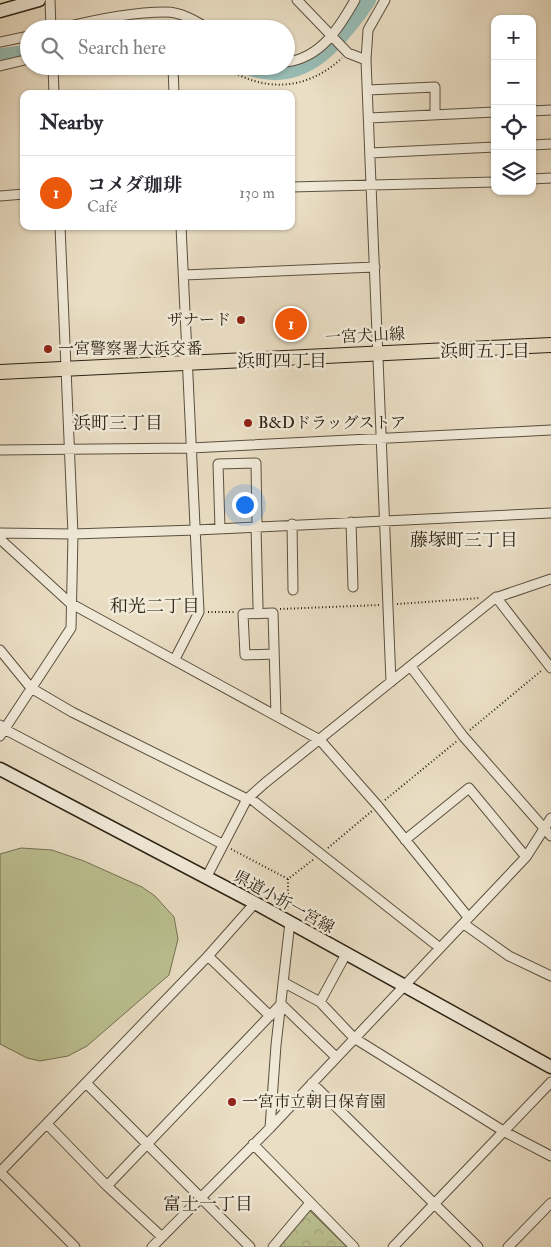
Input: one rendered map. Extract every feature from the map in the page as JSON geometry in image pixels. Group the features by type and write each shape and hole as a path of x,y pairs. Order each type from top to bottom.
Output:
{"main road":[{"path":"0,11 39,0"},
{"name":"一宮犬山線","path":"0,372 551,345"},
{"name":"県道小折一宮線","path":"0,769 255,903 551,1067"}],"street":[{"path":"50,0 51,20"},
{"path":"297,0 347,52 366,60"},
{"path":"295,60 306,57 332,37 355,0"},
{"path":"385,0 368,30 366,60 391,682"},
{"path":"100,20 167,12 194,20"},
{"path":"0,42 20,38"},
{"path":"0,66 20,61"},
{"path":"53,75 54,90"},
{"path":"173,75 174,90"},
{"path":"368,90 435,87 435,115"},
{"path":"536,111 551,110"},
{"path":"369,118 491,112"},
{"path":"536,145 551,144"},
{"path":"370,153 491,147"},
{"path":"536,179 551,178"},
{"path":"295,187 491,182"},
{"path":"0,196 20,194"},
{"path":"60,230 73,534 70,603 71,628 1,730 222,844"},
{"path":"175,659 199,612 181,230"},
{"path":"184,275 375,267"},
{"path":"0,450 191,448 551,430"},
{"path":"220,528 218,464 256,463 258,607"},
{"path":"0,533 73,534 196,530 551,513"},
{"path":"351,522 353,588"},
{"path":"292,524 293,590"},
{"path":"0,539 70,603 320,740 378,806 466,920 509,956 551,976"},
{"path":"206,878 222,844 248,798 495,598 551,579"},
{"path":"495,598 550,666"},
{"path":"274,654 245,655 243,614 273,613 276,715"},
{"path":"0,650 31,688 72,712 248,798 440,948"},
{"path":"411,666 463,736 548,833"},
{"path":"405,840 468,788 526,857"},
{"path":"152,1247 270,1128 526,857 548,833 551,818"},
{"path":"75,1247 0,1172 87,1084 208,956 255,903"},
{"path":"270,1128 280,1004 290,922"},
{"path":"320,1002 346,954"},
{"path":"208,956 270,1016"},
{"path":"283,982 320,1002 354,1038 505,1132 551,1156"},
{"path":"107,1186 280,1004"},
{"path":"280,1004 336,1057"},
{"path":"392,1247 505,1132 551,1082"},
{"path":"312,1083 478,1247"},
{"path":"87,1084 250,1247"},
{"path":"47,1124 107,1186 162,1237"},
{"path":"253,1144 354,1247"},
{"path":"273,1247 310,1203"},
{"path":"508,1247 551,1203"}],"path":[{"path":"242,75 258,83 288,84 318,76 332,68 347,52"},
{"path":"273,610 495,598"},
{"path":"199,612 242,611"},
{"path":"290,922 286,892 288,879 322,854 550,666"},
{"path":"222,844 288,879"}],"green space":[{"path":"21,848 52,850 84,861 142,887 155,896 174,917 178,939 169,975 87,1046 68,1056 40,1061 27,1058 0,1044 0,854"},
{"path":"309,1210 347,1247 278,1247"}],"waterway":[{"path":"295,67 303,65 332,44 367,0"},
{"path":"0,57 20,55"}],"place":[{"name":"ザナード","path":"241,320"},
{"name":"コメダ珈琲","path":"291,324"},
{"name":"一宮警察署大浜交番","path":"48,349"},
{"name":"B&Dドラッグストア","path":"248,423"},
{"name":"一宮市立朝日保育園","path":"232,1102"}],"district":[{"name":"浜町五丁目","path":"485,351"},
{"name":"浜町四丁目","path":"282,361"},
{"name":"浜町三丁目","path":"118,423"},
{"name":"藤塚町三丁目","path":"464,540"},
{"name":"和光二丁目","path":"155,606"},
{"name":"富士一丁目","path":"208,1204"}]}
